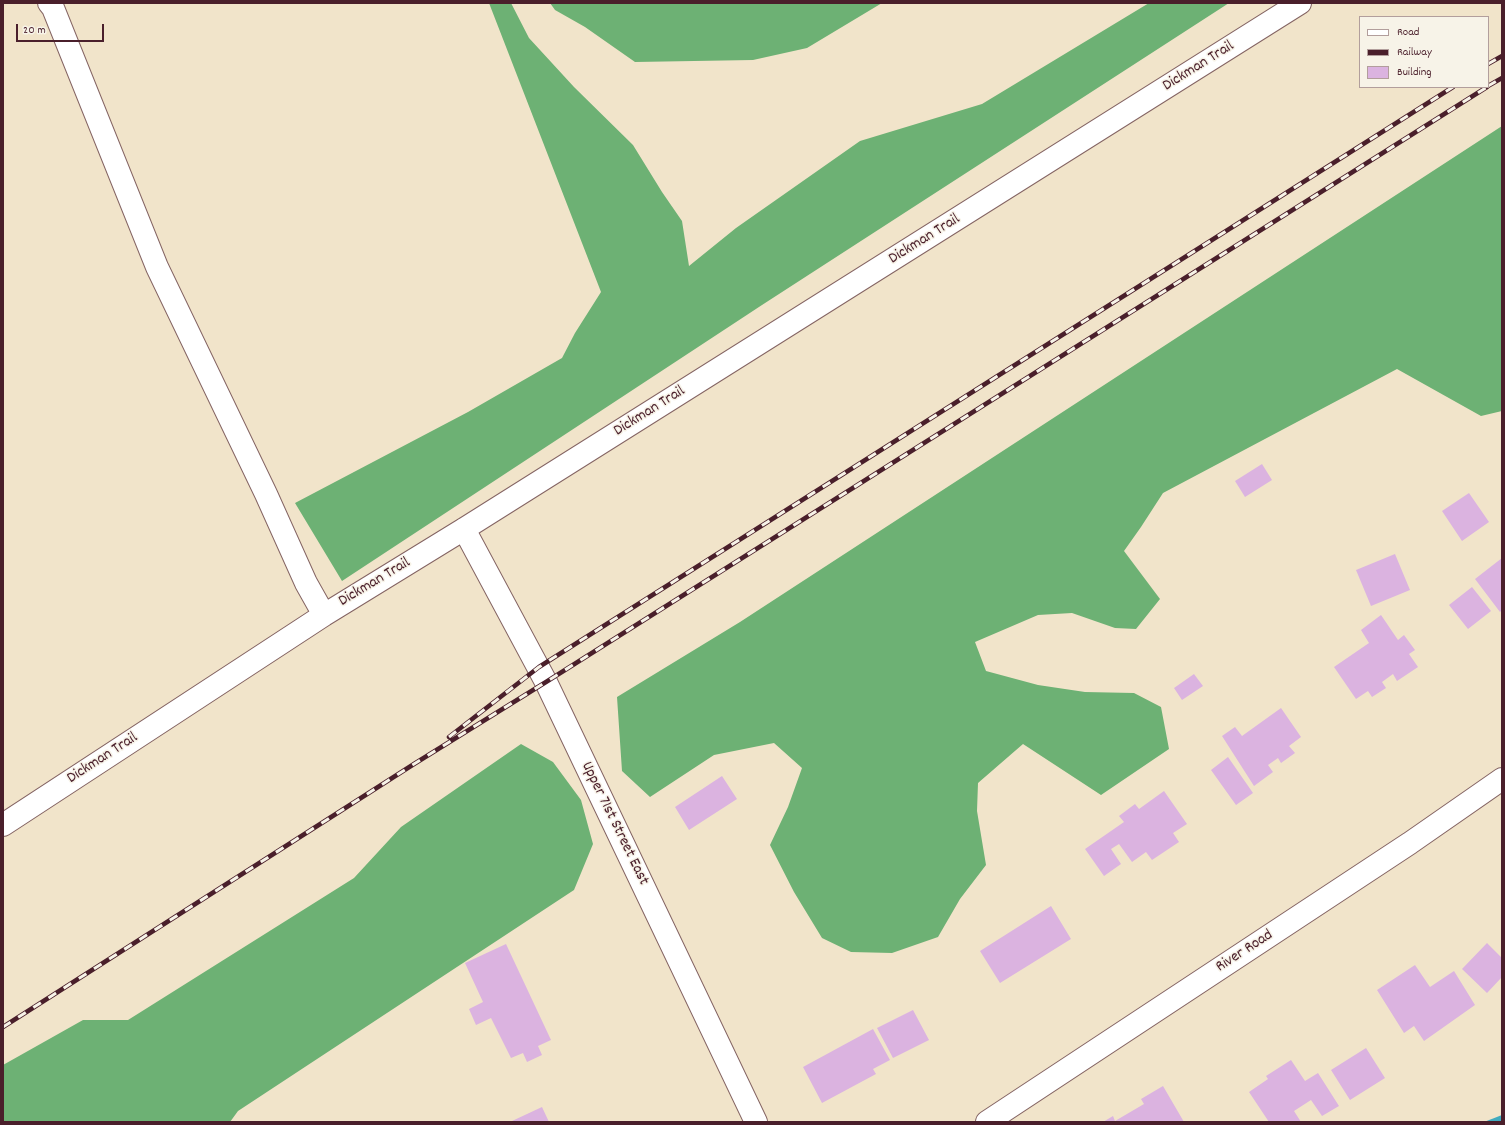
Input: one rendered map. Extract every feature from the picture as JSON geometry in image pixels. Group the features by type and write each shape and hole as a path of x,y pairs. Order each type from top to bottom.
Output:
{"street":[{"path":"49,3 54,8 157,267 266,494 306,583 324,615"},
{"name":"Dickman Trail","path":"3,825 324,615 464,529 1300,3"},
{"name":"Upper 71st Street East","path":"464,529 546,682 756,1122"},
{"name":"River Road","path":"987,1122 1410,843 1502,779"}],"green space":[{"path":"489,3 511,3 529,38 574,87 633,145 682,221 689,266 736,228 860,141 982,104 1149,3 1229,3 762,305 342,581 295,503 468,412 562,358 575,333 601,292"},
{"path":"550,3 882,3 807,48 753,60 635,62 585,27 555,10"},
{"path":"1502,126 1502,411 1481,416 1397,369 1163,493 1124,551 1160,599 1136,629 1115,628 1072,613 1038,615 975,642 986,671 1038,685 1085,692 1134,693 1161,707 1169,749 1101,795 1023,744 978,783 977,811 986,865 960,899 938,937 892,953 851,952 822,938 794,892 770,845 788,807 802,768 774,743 714,755 650,797 622,771 617,697 740,622"},
{"path":"521,744 553,762 581,800 593,844 574,890 238,1111 230,1122 3,1122 3,1065 83,1020 128,1020 354,878 401,827"}],"water":[{"path":"1502,1115 1502,1122 1484,1122"}],"building":[{"path":"1262,464 1272,480 1245,497 1235,481"},
{"path":"1469,493 1489,522 1462,541 1442,511"},
{"path":"1395,554 1410,590 1371,606 1356,570"},
{"path":"1502,558 1502,610 1500,612 1475,579"},
{"path":"1472,587 1491,611 1468,629 1449,605"},
{"path":"1381,615 1398,640 1404,635 1415,650 1409,654 1418,667 1397,681 1393,674 1382,682 1386,688 1372,697 1368,691 1356,699 1334,667 1369,643 1361,630"},
{"path":"1194,674 1203,686 1182,700 1174,688"},
{"path":"1281,708 1301,737 1289,746 1295,753 1281,763 1278,758 1268,765 1273,772 1254,786 1222,736 1235,727 1242,736"},
{"path":"1228,757 1253,793 1236,805 1211,770"},
{"path":"722,776 737,799 689,830 675,807"},
{"path":"1164,791 1187,824 1173,833 1179,842 1152,860 1146,852 1132,862 1119,844 1111,849 1121,864 1104,876 1085,849 1124,822 1119,816 1135,804 1139,809"},
{"path":"1051,906 1071,939 1000,983 980,951"},
{"path":"1487,943 1502,958 1502,977 1487,993 1462,969"},
{"path":"506,944 551,1040 538,1046 542,1055 527,1062 523,1053 511,1058 491,1018 476,1025 469,1009 483,1002 465,963"},
{"path":"1415,965 1430,987 1454,971 1475,1005 1424,1041 1414,1026 1404,1033 1377,990"},
{"path":"913,1010 929,1040 893,1058 877,1028"},
{"path":"873,1029 890,1060 873,1069 876,1074 822,1103 803,1067"},
{"path":"1366,1048 1385,1078 1350,1100 1331,1070"},
{"path":"1291,1060 1305,1081 1318,1073 1339,1106 1322,1116 1311,1100 1294,1111 1301,1122 1269,1122 1249,1092 1268,1079 1266,1076"},
{"path":"1163,1086 1184,1122 1103,1122 1113,1116 1115,1121 1144,1104 1141,1099"},
{"path":"542,1107 549,1122 512,1122 512,1121"}],"railway":[{"path":"1489,63 1502,56"},
{"path":"1489,85 1502,78"},
{"path":"449,737 539,667 1451,88"},
{"path":"3,1027 414,764 1485,88"}]}
